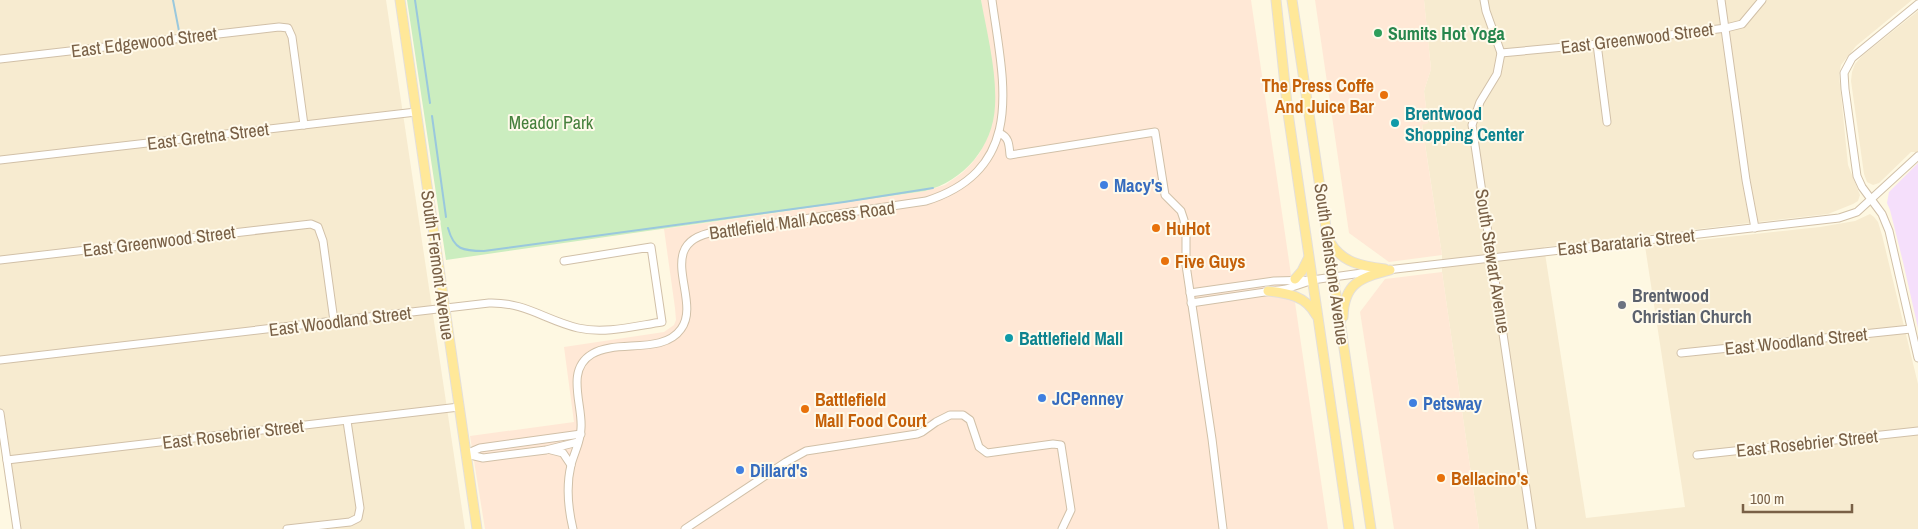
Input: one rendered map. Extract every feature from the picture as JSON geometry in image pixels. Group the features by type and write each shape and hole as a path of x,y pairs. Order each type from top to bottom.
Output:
{"main road":[{"name":"South Fremont Avenue","path":"400,0 477,529"},
{"name":"South Glenstone Avenue","path":"1276,0 1288,113 1349,529"},
{"name":"South Glenstone Avenue","path":"1292,0 1371,529"},
{"path":"1328,236 1335,250 1349,261 1390,270"},
{"path":"1295,279 1305,267 1309,256"},
{"path":"1343,339 1344,306 1352,287 1361,279 1390,270"},
{"path":"1268,291 1304,300 1312,308 1318,321"}],"street":[{"name":"Battlefield Mall Access Road","path":"573,529 568,495 571,465 581,434 582,424 576,383 580,366 586,358 595,352 659,342 673,337 680,331 685,321 686,312 682,258 686,247 696,238 708,233 908,205 934,199 950,192 972,176 988,156 999,133 1004,109 1004,87 992,0"},
{"name":"South Stewart Avenue","path":"1484,0 1500,53 1498,74 1480,102 1472,125 1532,529"},
{"path":"1721,0 1746,180 1755,228"},
{"name":"East Greenwood Street","path":"1500,53 1597,44 1726,28 1742,24 1762,0"},
{"path":"1918,4 1852,58 1844,73 1857,176 1862,187 1882,214 1889,231 1918,358"},
{"name":"East Edgewood Street","path":"0,59 279,27 288,28 292,37 304,124"},
{"path":"1597,44 1607,122"},
{"name":"East Gretna Street","path":"0,160 416,112"},
{"path":"999,133 1008,139 1010,155 1155,132 1165,195 1181,211 1184,220 1186,265 1212,439 1223,529"},
{"name":"East Barataria Street","path":"1312,280 1493,257 1839,218 1857,212 1918,156"},
{"name":"East Greenwood Street","path":"0,260 310,224 318,227 323,241 334,321"},
{"name":"East Woodland Street","path":"0,360 501,302 522,306 566,324 595,330 662,322 651,247 564,260"},
{"path":"1190,293 1295,279 1312,280"},
{"path":"1191,303 1298,286 1312,280"},
{"name":"East Woodland Street","path":"1681,354 1911,329"},
{"name":"East Rosebrier Street","path":"7,460 459,407"},
{"path":"0,413 17,529"},
{"path":"689,528 786,462 806,451 918,434 944,417 957,415 970,420 978,447 987,453 1053,444 1061,445 1071,510 1062,529"},
{"path":"287,529 350,522 358,518 360,508 348,421"},
{"name":"East Rosebrier Street","path":"1697,455 1918,431"},
{"path":"466,454 481,448 581,434"},
{"path":"466,454 483,458 546,450 578,442"},
{"path":"546,450 555,450 563,453 571,465"}],"shaded area":[{"path":"0,0 386,0 465,529 21,529 4,410 0,410"},
{"name":"Battlefield Mall","path":"981,0 1251,0 1328,529 485,529 470,436 574,422 564,347 664,332 674,325 676,320 675,308 664,229 925,191 945,185 972,163 989,134 995,104"},
{"name":"Brentwood Shopping Center","path":"1315,0 1424,0 1431,69 1424,91 1428,123 1422,125 1442,255 1389,262 1349,233"},
{"path":"1424,0 1912,0 1856,46 1841,65 1839,75 1848,165 1860,195 1858,201 1828,214 1544,247 1586,518 1685,507 1645,246 1820,227 1855,221 1870,214 1874,217 1878,222 1882,235 1918,384 1918,529 1479,529 1442,272 1442,255 1422,124 1428,123 1424,91 1431,69"},
{"path":"1918,11 1918,152 1911,152 1879,183 1873,185 1867,182 1864,174 1851,81 1852,72 1855,64 1862,56"},
{"path":"1918,163 1918,328 1887,203 1889,192"},
{"path":"1442,272 1479,529 1394,529 1360,312 1385,279"}],"green space":[{"name":"Meador Park","path":"407,0 981,0 994,80 995,106 993,121 989,135 982,148 964,171 939,186 925,191 446,260"}],"waterway":[{"path":"173,0 179,31"},
{"path":"415,0 430,103"},
{"path":"432,116 446,217"},
{"path":"448,228 453,241 460,248 484,251 933,188"}],"place":[{"name":"Sumits Hot Yoga","path":"1378,33"},
{"name":"The Press Coffe And Juice Bar","path":"1384,95"},
{"name":"Brentwood Shopping Center","path":"1395,123"},
{"name":"Macy's","path":"1104,185"},
{"name":"HuHot","path":"1156,228"},
{"name":"Five Guys","path":"1165,261"},
{"name":"Brentwood Christian Church","path":"1622,305"},
{"name":"Battlefield Mall","path":"1009,338"},
{"name":"JCPenney","path":"1042,398"},
{"name":"Petsway","path":"1413,403"},
{"name":"Battlefield Mall Food Court","path":"805,409"},
{"name":"Dillard's","path":"740,470"},
{"name":"Bellacino's","path":"1441,478"}]}
